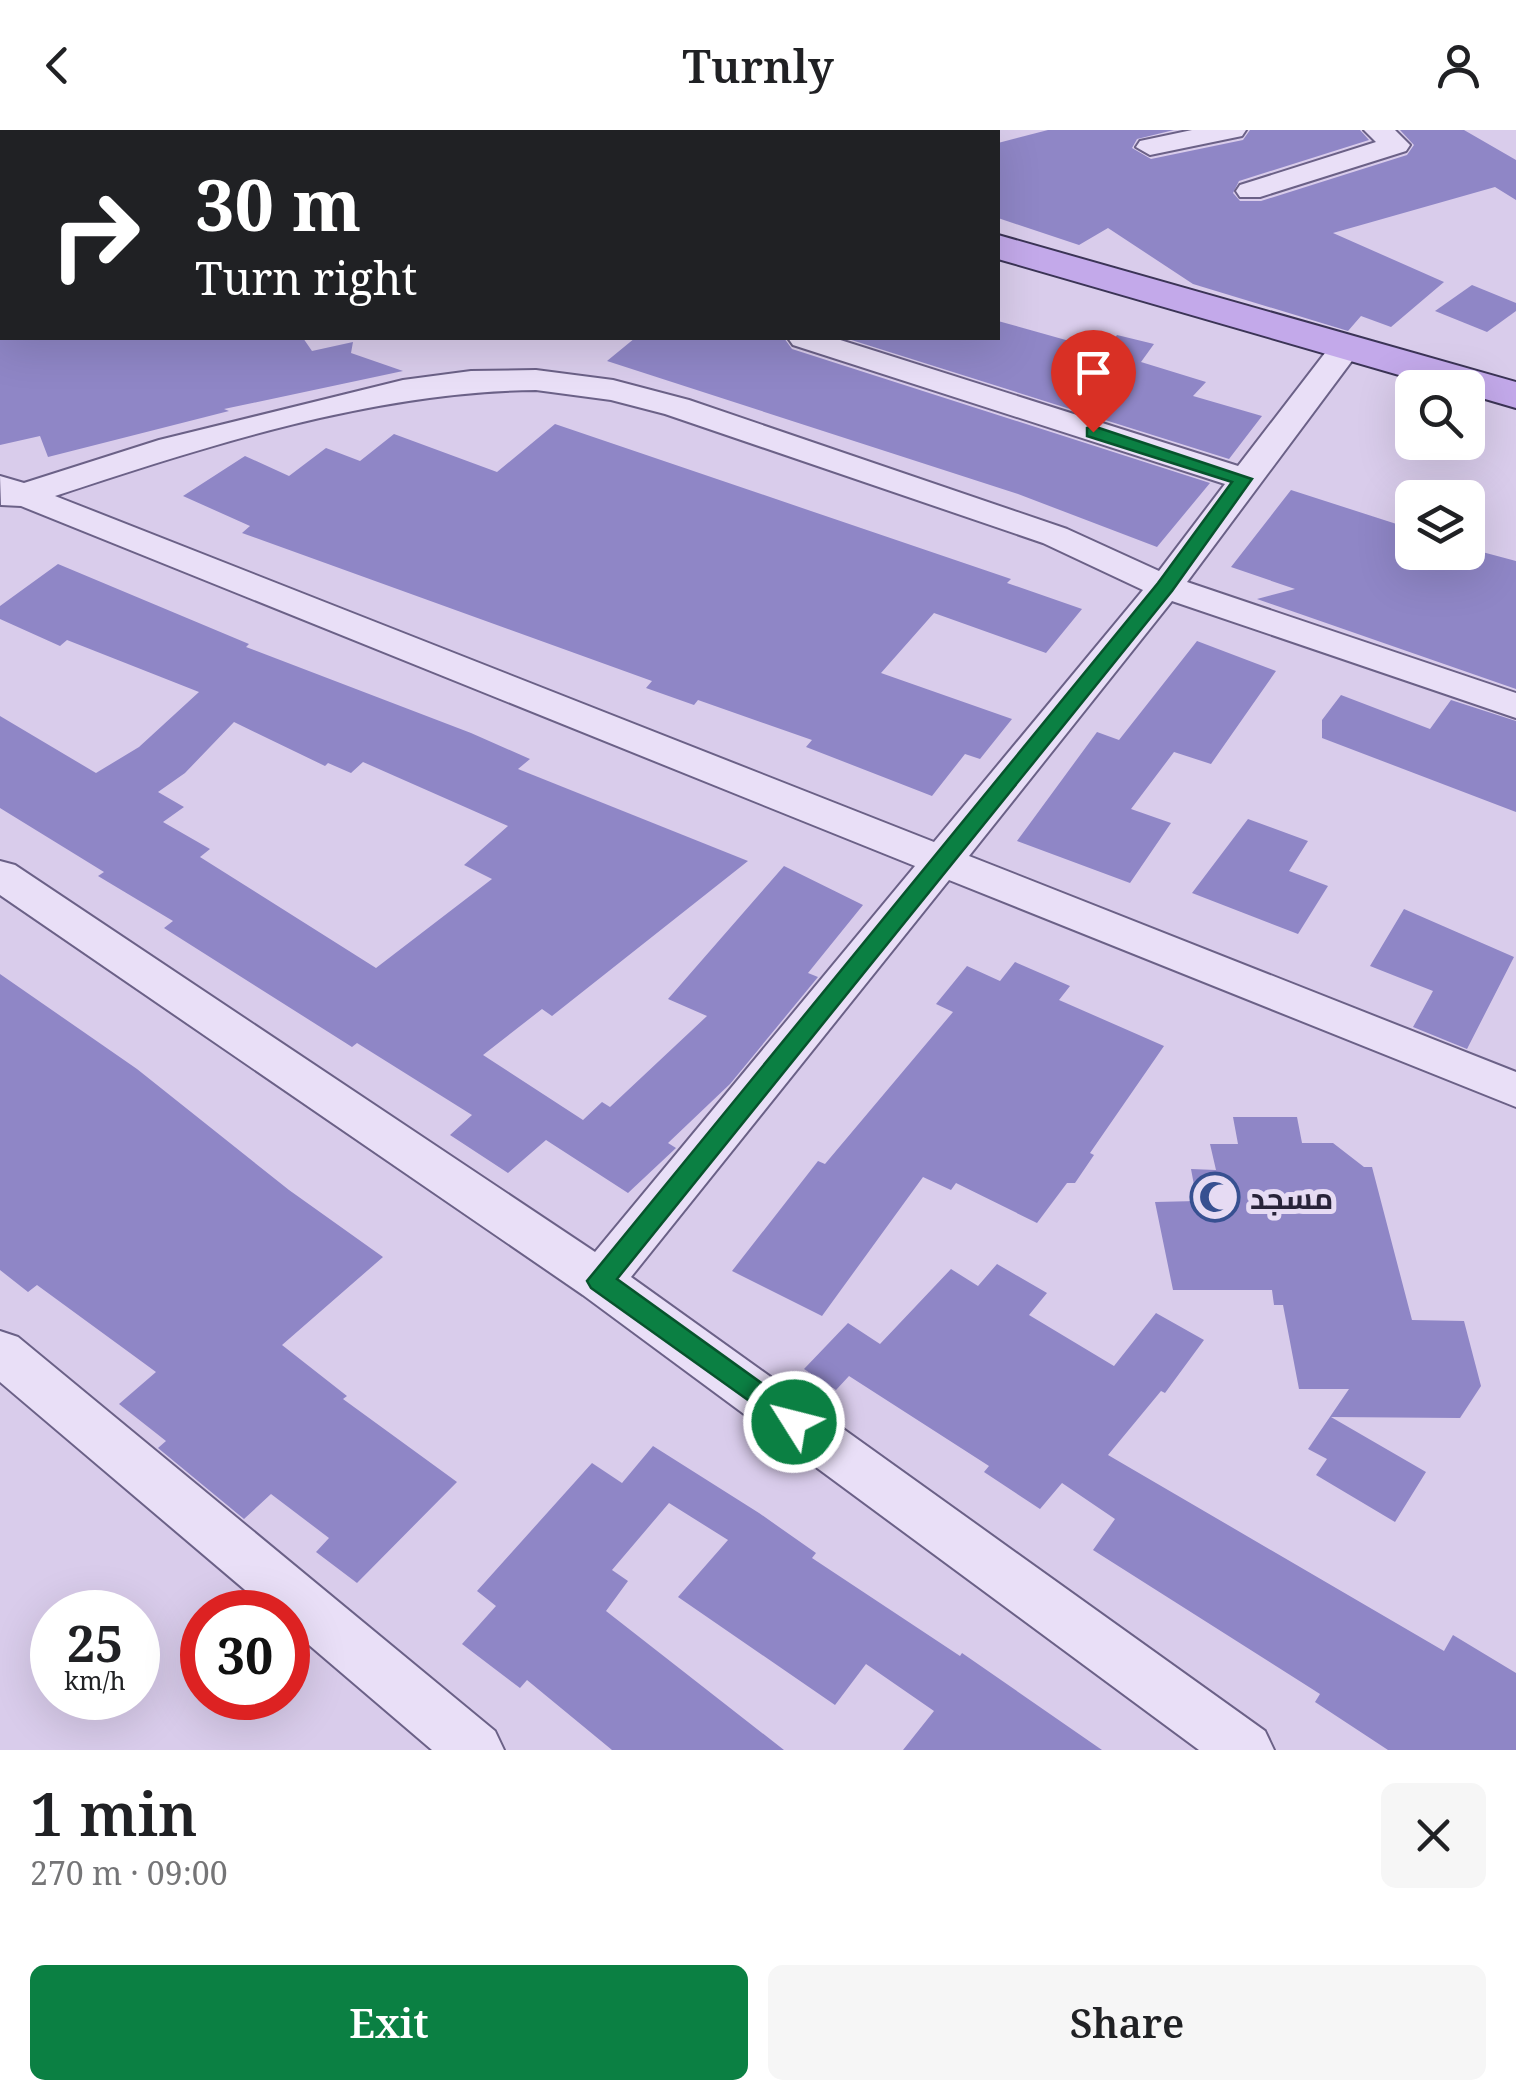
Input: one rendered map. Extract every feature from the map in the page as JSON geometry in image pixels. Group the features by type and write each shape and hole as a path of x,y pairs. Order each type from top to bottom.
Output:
{"main road":[{"path":"1000,248 1338,356 1395,381"},
{"path":"1000,268 1338,356 1516,396"},
{"path":"1485,409 1516,418"}],"street":[{"path":"1150,148 1232,130"},
{"path":"1250,191 1396,144 1378,130"},
{"path":"810,340 1243,479"},
{"path":"600,1281 940,858 1165,587 1338,356"},
{"path":"8,494 171,447 403,390 471,381 536,380 613,390 677,407 1055,536 1165,587 1516,706"},
{"path":"8,494 940,858 1516,1090"},
{"path":"0,875 600,1281 1244,1750"},
{"path":"0,1352 475,1750"}],"building":[{"path":"1048,130 1174,130 1137,139 1132,148 1151,159 1243,140 1250,130 1360,130 1369,140 1239,181 1233,193 1240,201 1261,201 1407,155 1414,145 1400,130 1464,130 1516,160 1516,200 1495,187 1333,233 1444,282 1391,327 1361,316 1348,331 1193,284 1108,228 1079,245 1000,219 1000,142"},
{"path":"1472,285 1516,303 1516,311 1487,332 1435,311"},
{"path":"1000,322 1105,351 1117,335 1154,344 1141,362 1206,382 1193,396 1262,416 1229,459 851,340 1000,340"},
{"path":"0,340 304,340 312,351 353,342 351,353 403,371 224,409 229,411 48,457 40,436 0,445"},
{"path":"633,340 785,340 792,349 1210,483 1157,547 1018,494 607,361"},
{"path":"555,424 1011,579 1007,583 1082,609 1046,653 934,613 881,673 1012,719 980,759 965,754 932,796 806,747 812,740 698,700 694,705 646,688 652,681 242,533 250,526 183,496 245,456 289,476 326,448 360,461 394,434 497,472"},
{"path":"1291,490 1395,524 1395,570 1485,570 1485,553 1516,561 1516,689 1257,599 1295,589 1231,567"},
{"path":"58,564 249,644 246,647 471,733 530,759 518,769 748,861 552,1016 542,1009 483,1055 583,1120 602,1102 610,1107 707,1016 668,999 784,866 863,905 808,973 818,977 730,1084 668,1143 676,1148 628,1193 546,1140 508,1173 450,1135 472,1115 357,1043 352,1047 164,928 173,921 98,876 104,872 0,808 0,716 96,773 139,747 199,692 67,640 60,646 0,619 0,606","holes":["234,722 325,766 328,763 351,773 363,762 508,826 464,865 492,879 376,968 200,857 210,849 163,822 184,807 158,792 185,773"]},
{"path":"1197,641 1276,671 1211,764 1174,752 1131,809 1171,823 1130,883 1017,841 1097,732 1119,740"},
{"path":"1341,695 1430,729 1451,700 1516,721 1516,812 1322,738 1322,720"},
{"path":"1248,819 1308,841 1289,871 1328,886 1298,934 1192,893"},
{"path":"1404,909 1514,957 1467,1049 1413,1027 1433,991 1370,966"},
{"path":"1015,962 1070,986 1059,1000 1164,1046 1090,1153 1094,1155 1075,1183 1067,1183 1037,1223 956,1183 951,1190 923,1177 822,1316 732,1271 818,1161 825,1164 953,1012 936,1004 967,966 1000,981"},
{"path":"0,974 137,1069 289,1190 383,1257 282,1345 347,1396 343,1399 457,1482 357,1583 316,1552 329,1538 271,1494 244,1519 158,1448 166,1441 119,1404 156,1372 37,1285 28,1292 0,1270"},
{"path":"1233,1117 1297,1117 1302,1143 1333,1143 1364,1167 1372,1167 1412,1320 1464,1321 1481,1386 1460,1418 1331,1417 1426,1472 1395,1522 1316,1475 1327,1459 1308,1449 1349,1389 1299,1389 1283,1305 1274,1305 1272,1290 1173,1290 1155,1202 1197,1201 1191,1169 1216,1170 1210,1144 1238,1144"},
{"path":"997,1264 1047,1293 1029,1315 1114,1366 1156,1313 1204,1340 1165,1393 1161,1391 1108,1455 1444,1651 1453,1635 1516,1673 1516,1750 1388,1750 1315,1702 1320,1694 1093,1550 1115,1519 1062,1483 1040,1509 984,1472 989,1466 849,1376 836,1390 804,1369 848,1323 880,1344 951,1269 978,1286"},
{"path":"653,1446 759,1513 816,1553 812,1558 960,1656 962,1653 1102,1750 903,1750 934,1711 866,1664 835,1705 678,1597 728,1540 669,1503 612,1570 628,1581 606,1611 784,1750 612,1750 527,1680 520,1688 462,1644 496,1606 477,1591 592,1463 622,1483"}],"place":[{"name":"مسجد","path":"1215,1197"}],"route":[{"path":"794,1422 600,1281 940,858 1165,587 1243,479 1093,432"}]}
